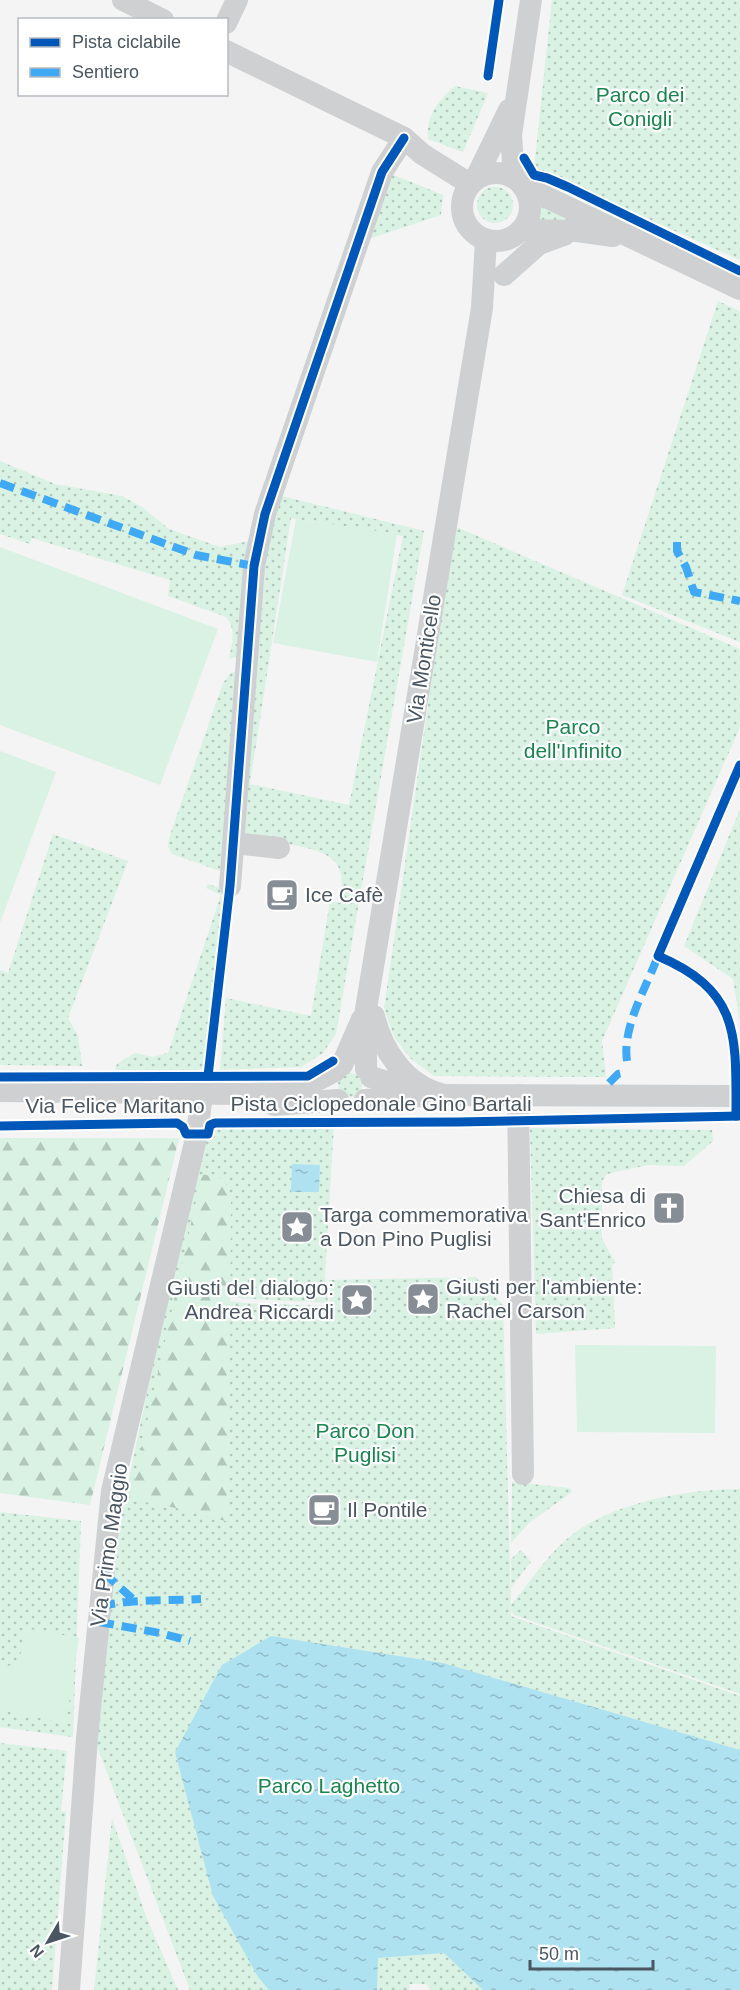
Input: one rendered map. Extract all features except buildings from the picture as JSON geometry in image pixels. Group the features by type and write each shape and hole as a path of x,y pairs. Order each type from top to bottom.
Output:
{"street":[{"path":"123,0 159,18"},
{"path":"228,19 237,0"},
{"path":"516,95 473,181 462,195 461,209 466,225 486,240 507,240 519,232 527,222 530,204 519,182 512,135 531,0"},
{"path":"228,52 404,138 422,154 473,181"},
{"path":"230,886 254,566 266,514 382,172 404,138"},
{"path":"473,181 495,172 584,213 635,241 740,289"},
{"path":"519,232 577,231 601,233 635,241"},
{"path":"504,274 539,244 577,231"},
{"name":"Via Monticello","path":"482,308 504,274 519,232"},
{"name":"Via Monticello","path":"369,1073 366,1009 482,308 486,240"},
{"path":"234,843 279,848"},
{"path":"375,955 373,1010 383,1046 402,1070 415,1081 442,1095"},
{"name":"Via Monticello","path":"338,1068 366,1009"},
{"path":"442,1095 396,1086 369,1073 359,1064 338,1068 330,1081 332,1092 338,1100 352,1105 365,1100 442,1095 740,1096"},
{"name":"Via Felice Maritano","path":"0,1106 202,1100 294,1090 338,1068"},
{"path":"365,1100 370,1093 369,1073"},
{"name":"Via Felice Maritano","path":"0,1091 298,1104 338,1100"},
{"path":"518,1095 523,1474"},
{"name":"Via Primo Maggio","path":"69,1990 87,1738 112,1491 202,1100"}],"green space":[{"name":"Parco dei Conigli","path":"552,0 740,0 740,260 534,168"},
{"path":"455,86 488,93 463,152 428,139 429,123 434,110"},
{"path":"394,175 443,195 441,215 366,240 387,180"},
{"path":"495,187 508,192 513,205 508,218 495,223 482,218 477,205 482,192"},
{"path":"535,200 591,224 534,220"},
{"path":"718,301 740,311 740,642 622,595"},
{"path":"0,461 55,484 122,496 142,507 169,529 220,547 249,541 244,655 229,659 233,632 226,617 168,596 170,580 32,538 30,544 0,534"},
{"path":"282,496 424,531 336,1034 323,1053 301,1067 220,1070 226,998 311,1016 330,901 340,903 341,875 338,866 331,858 307,848 237,839 258,572","holes":["291,518 403,536 349,805 250,784"]},
{"path":"296,519 397,534 377,662 273,643"},
{"name":"Parco dell'Infinito","path":"454,526 740,649 740,727 602,1041 606,1077 434,1076 410,1058 394,1037 384,1008"},
{"path":"0,547 218,629 160,785 0,725"},
{"path":"241,670 225,870 220,871 172,854 168,847 169,838 223,683 231,673"},
{"path":"0,751 56,772 0,923"},
{"path":"740,809 740,1022 733,979 684,946"},
{"path":"53,834 128,861 68,1018 78,1036 82,1066 0,1065 0,970 8,973"},
{"path":"208,884 226,890 203,1070 115,1070 117,1064 135,1053 152,1057 168,1053 221,895 206,888"},
{"path":"350,1073 358,1077 362,1085 358,1093 350,1097 342,1093 338,1085 342,1077"},
{"path":"334,1125 325,1276 328,1303 240,1298 168,1289 203,1146 216,1127"},
{"path":"530,1128 712,1130 713,1141 684,1166 648,1165 607,1174 602,1181 602,1239 615,1262 612,1265 615,1328 536,1334"},
{"path":"0,1138 179,1138 90,1505 0,1493"},
{"path":"202,1174 223,1179 231,1194 229,1522 181,1509 130,1499"},
{"name":"Parco Laghetto","path":"476,1277 503,1305 511,1605 559,1546 584,1527 604,1516 649,1500 673,1495 740,1489 740,1694 514,1615 511,1610 511,1616 740,1696 740,1990 431,1990 427,1984 410,1984 409,1990 190,1990 95,1741 121,1517 168,1293 243,1303 330,1306 329,1280"},
{"path":"575,1345 716,1346 715,1433 577,1432"},
{"path":"512,1482 570,1488 572,1492 529,1523 511,1543"},
{"path":"0,1512 81,1521 73,1737 0,1727"},
{"path":"521,1550 531,1562 511,1587 511,1559"},
{"path":"24,1628 79,1638 66,1723 0,1710 0,1665 19,1666"},
{"path":"0,1743 67,1751 61,1811 66,1812 52,1990 0,1990"},
{"path":"112,1818 147,1919 178,1990 94,1990"}],"water":[{"path":"292,1164 320,1165 319,1192 291,1192"},
{"name":"Parco Laghetto","path":"271,1636 443,1663 740,1750 740,1990 483,1990 444,1953 378,1958 377,1990 269,1990 258,1977 213,1896 175,1752 222,1665"}],"marked path":[{"path":"0,483 196,555 254,566"},
{"path":"677,542 677,551 686,567 694,592 740,601"},
{"path":"627,1061 626,1048 631,1021 658,956"},
{"path":"609,1083 618,1074 627,1072"},
{"path":"104,1573 134,1600"},
{"path":"100,1606 138,1601 201,1599"},
{"path":"99,1622 190,1641"}],"cycle path":[{"path":"488,76 499,0"},
{"path":"208,1076 230,886 254,566 265,514 382,172 404,138"},
{"path":"524,158 534,175 568,187 740,271"},
{"path":"736,1116 735,1061 728,1018 719,1000 705,984 658,956 740,765"},
{"path":"0,1077 308,1076 333,1061"},
{"name":"Pista Ciclopedonale Gino Bartali","path":"0,1126 177,1123 183,1127 186,1134 208,1134 210,1125 215,1123 458,1122 740,1116"}],"place":[{"name":"Ice Cafè","path":"282,895"},
{"name":"Chiesa di Sant'Enrico","path":"669,1208"},
{"name":"Targa commemorativa a Don Pino Puglisi","path":"297,1227"},
{"name":"Giusti per l'ambiente: Rachel Carson","path":"423,1299"},
{"name":"Giusti del dialogo: Andrea Riccardi","path":"357,1300"},
{"name":"Il Pontile","path":"324,1510"}],"park label":[{"name":"Parco Don Puglisi","path":"365,1443"}]}
